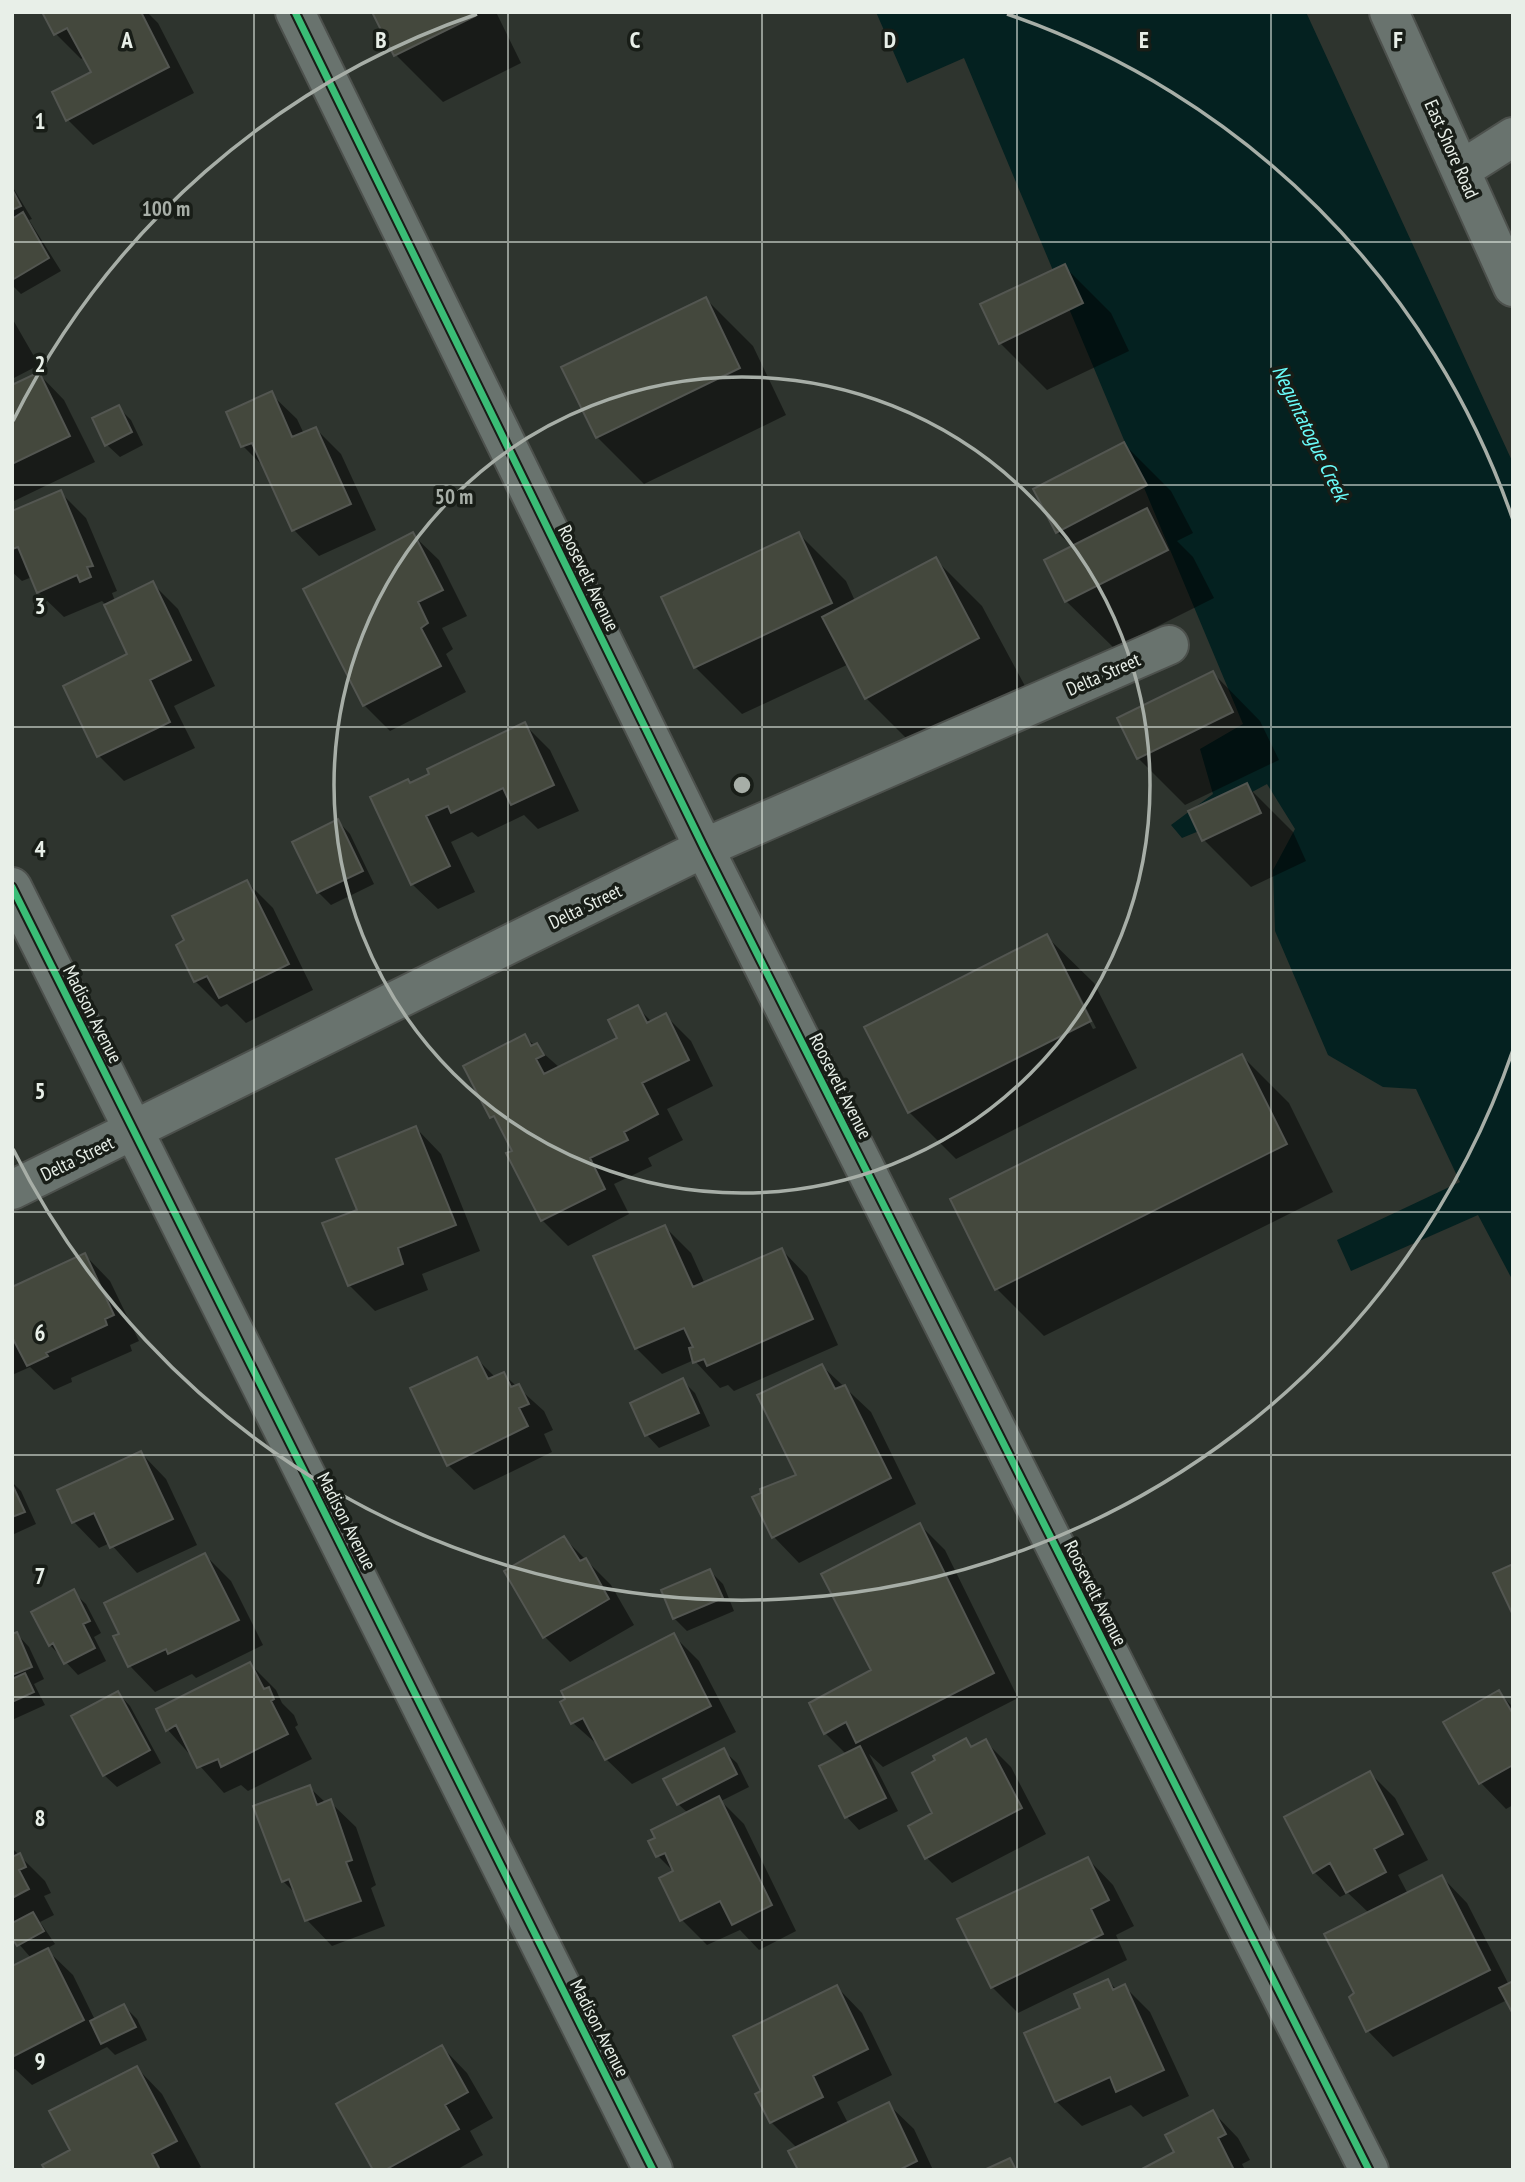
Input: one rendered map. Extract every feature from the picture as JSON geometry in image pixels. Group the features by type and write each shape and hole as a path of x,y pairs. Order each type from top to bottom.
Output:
{"street":[{"name":"Roosevelt Avenue","path":"295,12 704,848 1368,2170"},
{"name":"East Shore Road","path":"1389,12 1513,287"},
{"path":"1461,170 1513,137"},
{"name":"Delta Street","path":"12,1190 704,848 1169,645"},
{"name":"Madison Avenue","path":"12,887 653,2170"}],"water":[{"name":"Neguntatogue Creek","path":"876,12 1306,12 1513,463 1513,1281 1478,1215 1351,1271 1337,1240 1460,1182 1416,1089 1383,1087 1328,1055 1275,931 1273,870 1295,829 1267,784 1228,805 1233,817 1182,838 1171,825 1213,794 1200,749 1243,724 964,58 907,83"}],"building":[{"path":"42,12 141,12 169,67 66,121 52,92 91,72 67,28 54,35"},
{"path":"372,12 473,12 475,16 394,56"},
{"path":"12,189 21,206 12,210"},
{"path":"23,212 49,258 12,280 12,219"},
{"path":"1065,264 1083,303 999,344 980,304"},
{"path":"706,297 740,368 596,438 561,367"},
{"path":"39,372 70,436 12,464 12,385"},
{"path":"272,391 292,437 316,427 351,504 292,531 252,443 241,447 226,412"},
{"path":"119,405 132,432 105,446 92,418"},
{"path":"1124,442 1147,485 1056,533 1033,489"},
{"path":"61,490 93,566 87,567 91,577 80,582 77,575 37,593 18,547 12,549 12,511"},
{"path":"1147,508 1168,550 1065,602 1044,560"},
{"path":"413,532 443,590 418,602 428,623 421,628 441,666 363,706 303,589"},
{"path":"799,532 832,603 694,668 661,597"},
{"path":"936,557 979,638 865,699 822,617"},
{"path":"153,581 191,660 150,680 170,722 97,757 63,686 127,654 104,605"},
{"path":"1213,671 1233,712 1137,759 1117,718"},
{"path":"525,722 554,785 511,805 503,788 451,813 448,806 426,816 450,866 411,885 370,797 408,779 410,783 429,774 427,769"},
{"path":"1247,783 1261,813 1202,841 1188,811"},
{"path":"338,819 363,871 317,893 292,842"},
{"path":"247,880 289,964 219,998 207,976 194,982 176,945 184,940 172,916"},
{"path":"1047,934 1091,1021 908,1113 864,1027"},
{"path":"638,1005 647,1023 666,1013 689,1060 642,1083 658,1114 624,1132 628,1140 590,1158 605,1189 541,1221 506,1153 512,1151 494,1116 490,1118 463,1066 525,1034 531,1046 537,1043 544,1055 536,1059 544,1074 617,1038 608,1020"},
{"path":"1242,1054 1287,1144 995,1290 950,1199"},
{"path":"416,1126 456,1225 398,1248 403,1264 348,1286 322,1223 357,1210 336,1159"},
{"path":"665,1225 693,1287 782,1248 813,1319 707,1366 704,1359 693,1363 689,1348 693,1347 684,1328 635,1349 593,1256"},
{"path":"85,1253 114,1315 105,1319 107,1325 46,1353 48,1356 27,1366 12,1337 12,1287"},
{"path":"477,1357 488,1379 504,1372 511,1387 519,1384 529,1404 519,1408 528,1426 447,1466 410,1388"},
{"path":"822,1364 835,1389 845,1385 891,1478 772,1538 752,1497 761,1493 760,1489 796,1475 757,1395"},
{"path":"683,1378 699,1413 645,1436 630,1403"},
{"path":"141,1451 173,1519 110,1548 94,1513 72,1523 57,1490"},
{"path":"12,1484 25,1512 12,1517"},
{"path":"920,1523 994,1673 856,1743 846,1722 824,1734 809,1703 871,1670 821,1574"},
{"path":"564,1536 580,1561 586,1558 609,1599 543,1638 504,1571"},
{"path":"205,1553 239,1620 168,1654 166,1649 128,1667 113,1636 119,1634 104,1603"},
{"path":"1513,1564 1513,1612 1512,1613 1493,1573"},
{"path":"710,1569 723,1598 673,1619 661,1590"},
{"path":"74,1589 90,1621 83,1624 95,1648 64,1664 53,1643 49,1646 31,1612"},
{"path":"17,1632 32,1667 12,1675 12,1634"},
{"path":"674,1633 711,1706 605,1760 583,1718 571,1724 560,1702 565,1699 561,1691"},
{"path":"250,1662 264,1689 269,1687 274,1699 271,1701 288,1734 221,1767 218,1759 197,1768 176,1725 166,1731 156,1709"},
{"path":"25,1673 34,1692 12,1702 12,1679"},
{"path":"1499,1690 1513,1714 1513,1765 1479,1784 1443,1722"},
{"path":"118,1691 150,1750 103,1776 71,1716"},
{"path":"966,1738 971,1747 986,1739 1022,1808 925,1859 908,1826 932,1813 912,1773 935,1760 933,1756"},
{"path":"860,1746 886,1798 845,1818 819,1766"},
{"path":"724,1748 737,1774 677,1805 663,1779"},
{"path":"1370,1771 1403,1834 1374,1849 1386,1872 1346,1893 1330,1863 1313,1873 1284,1817"},
{"path":"310,1785 317,1805 331,1799 352,1860 346,1862 361,1901 305,1921 289,1879 282,1882 253,1806"},
{"path":"719,1796 772,1905 732,1925 720,1901 680,1921 659,1878 673,1871 665,1853 656,1857 648,1841 655,1838 651,1830"},
{"path":"20,1853 26,1867 19,1870 29,1889 12,1898 12,1857"},
{"path":"1088,1857 1109,1900 1091,1909 1103,1934 991,1988 957,1919"},
{"path":"1442,1875 1490,1970 1366,2032 1349,1997 1354,1993 1324,1934"},
{"path":"33,1912 44,1931 17,1946 12,1938 12,1923"},
{"path":"48,1948 84,2020 12,2057 12,1966"},
{"path":"1108,1979 1113,1990 1125,1984 1164,2070 1116,2092 1110,2077 1055,2102 1024,2033 1080,2008 1074,1994"},
{"path":"1513,1981 1513,2014 1499,1988"},
{"path":"837,1985 868,2049 813,2076 823,2097 770,2123 755,2094 761,2091 733,2036"},
{"path":"124,2004 136,2027 101,2044 90,2021"},
{"path":"442,2045 468,2092 445,2105 459,2129 385,2170 373,2170 336,2104"},
{"path":"137,2066 177,2141 152,2154 160,2170 45,2170 42,2165 70,2150 49,2111"},
{"path":"889,2102 917,2161 899,2170 798,2170 788,2151"},
{"path":"1213,2110 1226,2134 1218,2138 1234,2170 1140,2170 1174,2152 1165,2135"},
{"path":"1010,2158 1016,2170 984,2170"}],"cycle path":[{"path":"295,12 704,848 1369,2170"},
{"path":"12,887 653,2170"}]}
